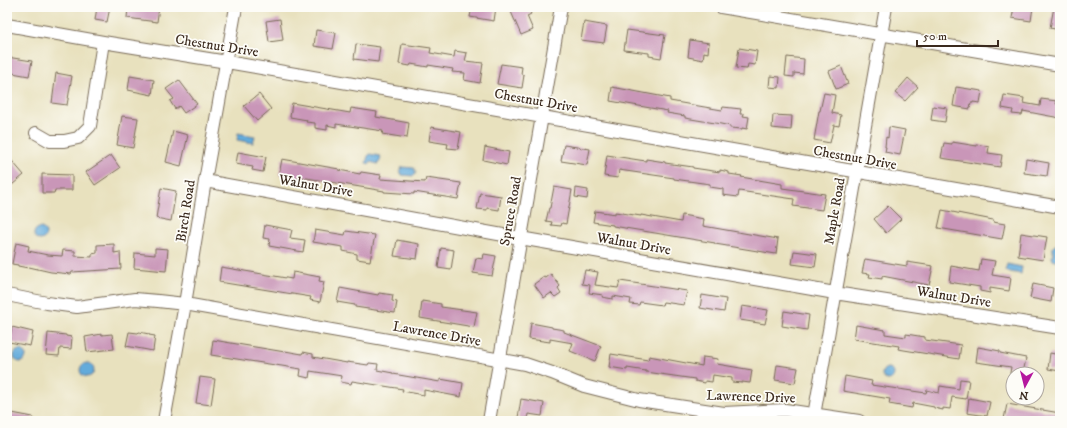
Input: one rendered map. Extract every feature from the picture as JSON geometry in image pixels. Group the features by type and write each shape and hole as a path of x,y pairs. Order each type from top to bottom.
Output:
{"street":[{"name":"Birch Road","path":"164,421 236,7"},
{"name":"Spruce Road","path":"489,421 561,7"},
{"path":"721,7 1060,65"},
{"name":"Maple Road","path":"814,418 886,7"},
{"name":"Chestnut Drive","path":"7,25 542,116 1060,207"},
{"path":"36,133 50,140 64,141 78,138 90,126 103,42"},
{"name":"Walnut Drive","path":"205,180 520,238 835,293 1060,328"},
{"name":"Lawrence Drive","path":"7,295 47,303 77,306 135,299 185,304 525,364 584,386 639,400 724,413 785,410 814,418 859,421"}],"water":[{"path":"238,133 255,136 253,143 237,140"},
{"path":"370,154 380,156 381,158 378,164 370,162 370,164 366,163"},
{"path":"402,167 414,168 416,173 414,176 402,175 400,171"},
{"path":"38,228 42,228 46,234 42,240 38,240 34,236 34,232"},
{"path":"1055,245 1060,247 1060,254 1058,259 1055,261 1052,257 1053,247"},
{"path":"1007,264 1022,267 1021,274 1005,271"},
{"path":"20,350 24,352 26,356 24,360 20,362 16,360 14,356 16,352"},
{"path":"87,363 92,365 94,370 92,375 87,377 82,375 80,370 82,365"},
{"path":"886,368 890,368 894,374 890,380 886,380 882,376 882,372"}],"building":[{"path":"97,7 110,7 107,22 95,20"},
{"path":"128,7 159,7 157,22 127,18"},
{"path":"472,7 496,7 494,21 470,17"},
{"path":"509,7 528,7 531,14 527,16 533,30 521,35"},
{"path":"1014,7 1033,7 1031,21 1012,18"},
{"path":"1054,7 1060,7 1060,30 1050,28"},
{"path":"280,19 283,40 269,42 266,21"},
{"path":"584,22 607,26 604,43 581,40"},
{"path":"316,30 336,33 333,49 314,46"},
{"path":"627,30 665,35 661,58 649,56 649,53 624,50"},
{"path":"690,40 709,43 708,53 704,52 703,60 688,57"},
{"path":"356,44 380,47 378,62 354,59"},
{"path":"402,44 431,48 430,53 454,57 455,51 467,53 465,61 483,63 480,83 464,80 465,73 452,72 453,69 428,65 428,67 411,64 410,66 399,64"},
{"path":"739,48 757,51 755,65 748,64 747,69 736,68"},
{"path":"7,57 32,61 29,76 7,72"},
{"path":"787,57 804,59 803,74 794,73 794,77 785,76"},
{"path":"501,64 522,67 521,74 524,75 522,88 497,84"},
{"path":"841,66 848,84 836,89 829,71"},
{"path":"56,73 72,76 67,105 52,103"},
{"path":"130,76 154,80 152,95 128,90"},
{"path":"770,76 780,77 779,88 769,87"},
{"path":"908,78 918,87 905,101 895,93"},
{"path":"179,80 197,104 184,113 179,106 175,109 170,101 174,99 166,89"},
{"path":"612,87 670,98 670,101 722,110 723,107 741,109 740,114 744,114 743,116 749,117 747,129 730,128 730,126 721,124 685,118 685,116 667,113 668,111 610,101"},
{"path":"956,87 982,91 980,103 971,103 970,109 953,106"},
{"path":"824,93 835,95 832,113 841,115 839,126 834,125 830,143 814,140"},
{"path":"259,94 271,109 257,121 244,106"},
{"path":"1004,95 1024,98 1023,103 1040,106 1041,99 1057,101 1056,104 1060,105 1060,118 1023,111 1022,115 1012,114 1013,110 1002,108"},
{"path":"292,103 350,113 351,108 377,112 376,117 409,123 407,138 382,134 383,131 336,124 336,127 327,125 327,130 315,128 315,123 290,117"},
{"path":"933,106 947,108 945,122 931,120"},
{"path":"773,115 792,116 791,130 772,128"},
{"path":"122,116 138,118 133,148 117,145"},
{"path":"431,127 461,132 458,149 447,148 448,144 429,141"},
{"path":"889,127 905,130 900,155 885,152 886,137 888,138"},
{"path":"173,131 188,135 181,166 166,162"},
{"path":"952,142 977,146 977,144 989,147 988,153 1002,155 1000,167 941,158 944,143 952,144"},
{"path":"564,145 590,149 587,165 561,161"},
{"path":"485,147 509,152 507,165 483,160"},
{"path":"238,152 266,157 263,172 252,170 253,167 236,164"},
{"path":"7,155 24,175 7,189"},
{"path":"111,155 120,168 95,185 86,172"},
{"path":"607,155 646,161 646,159 720,172 720,170 729,172 729,174 742,176 741,177 782,184 782,188 825,194 822,210 793,206 794,199 739,191 738,197 723,195 723,189 710,187 710,184 674,178 619,170 618,178 604,176"},
{"path":"282,159 360,174 361,172 381,175 380,179 425,182 426,178 461,183 458,199 414,192 414,194 384,192 301,177 301,179 279,175"},
{"path":"1026,159 1049,163 1047,176 1024,173"},
{"path":"42,174 72,175 72,190 55,190 54,193 42,193"},
{"path":"554,187 572,190 566,224 562,223 561,226 551,225 552,222 546,221"},
{"path":"161,188 176,191 171,221 156,218"},
{"path":"576,188 588,190 587,199 575,197"},
{"path":"480,193 501,196 499,210 487,208 487,210 477,209"},
{"path":"888,206 901,219 886,233 874,219"},
{"path":"942,210 993,220 993,222 1005,224 1002,239 938,228"},
{"path":"595,211 615,214 615,212 641,215 681,222 682,215 704,219 703,226 778,239 776,254 593,222"},
{"path":"265,225 292,230 290,238 305,240 303,252 269,246 270,239 263,238"},
{"path":"315,230 345,235 346,231 375,235 370,261 357,259 357,254 343,251 343,247 313,242"},
{"path":"1021,233 1047,237 1043,260 1018,256"},
{"path":"397,240 419,244 417,259 394,256"},
{"path":"16,243 29,246 28,251 48,255 62,256 63,250 75,251 75,256 92,257 92,254 97,253 97,245 114,244 114,253 120,252 121,269 72,272 71,274 18,266 12,264"},
{"path":"155,248 168,249 166,271 134,268 135,253 155,255"},
{"path":"441,248 454,250 451,270 438,268"},
{"path":"794,251 817,254 815,267 792,264"},
{"path":"484,254 496,256 492,276 473,273 476,258 483,259"},
{"path":"865,259 907,266 907,262 933,266 929,285 882,276 882,279 869,277 870,274 862,273"},
{"path":"981,259 995,261 992,275 1011,278 1009,291 990,288 990,293 980,291 980,287 949,282 951,266 979,271"},
{"path":"221,267 292,279 293,272 320,277 319,281 324,282 320,302 310,300 311,297 219,282"},
{"path":"585,270 598,272 595,285 618,288 620,281 687,291 684,305 663,302 662,305 640,302 639,305 630,304 631,299 613,296 613,299 602,297 603,295 589,293 590,285 582,284"},
{"path":"551,274 560,286 558,288 561,293 555,297 551,293 544,298 534,284"},
{"path":"1033,284 1053,288 1051,302 1030,298"},
{"path":"340,288 378,295 379,293 393,295 392,301 397,302 395,313 355,307 355,305 337,302"},
{"path":"702,295 726,299 724,312 700,308"},
{"path":"422,301 441,304 441,307 477,312 474,327 420,318"},
{"path":"742,306 768,310 765,324 740,320"},
{"path":"784,311 809,315 807,330 782,326"},
{"path":"531,323 564,330 564,332 601,346 595,361 570,351 573,343 550,339 550,342 529,339"},
{"path":"856,325 885,330 885,334 906,337 906,334 925,337 925,340 961,345 959,359 898,349 899,346 854,339"},
{"path":"12,327 33,332 30,346 9,342"},
{"path":"129,332 139,332 155,336 153,351 126,346"},
{"path":"48,333 72,337 71,349 60,348 59,356 46,355"},
{"path":"112,334 114,349 87,352 85,337"},
{"path":"213,340 285,352 302,354 303,352 313,354 313,357 347,363 368,365 369,363 378,364 377,370 393,374 440,382 440,379 463,383 461,397 424,390 424,395 402,391 403,389 352,381 351,384 341,382 342,376 310,371 309,378 300,376 301,369 211,355"},
{"path":"978,347 1026,358 1024,366 1005,366 976,362"},
{"path":"1050,353 1060,355 1060,371 1048,369"},
{"path":"611,354 648,360 649,356 702,366 703,357 718,359 717,364 752,370 750,383 732,382 732,378 713,375 712,382 705,381 705,383 695,381 695,379 627,368 627,370 609,367"},
{"path":"777,365 798,368 795,383 775,380"},
{"path":"845,376 872,381 871,385 926,393 927,390 939,393 940,386 959,389 960,379 969,380 966,399 952,397 950,409 943,408 943,410 913,403 912,408 889,404 890,399 843,391"},
{"path":"200,377 215,379 211,405 196,403"},
{"path":"969,398 990,402 987,416 967,413"},
{"path":"521,399 544,403 542,416 528,414 527,420 518,418"},
{"path":"1007,406 1019,406 1060,413 1060,421 1014,421 1004,419"},
{"path":"7,412 33,417 33,421 7,421"}]}
